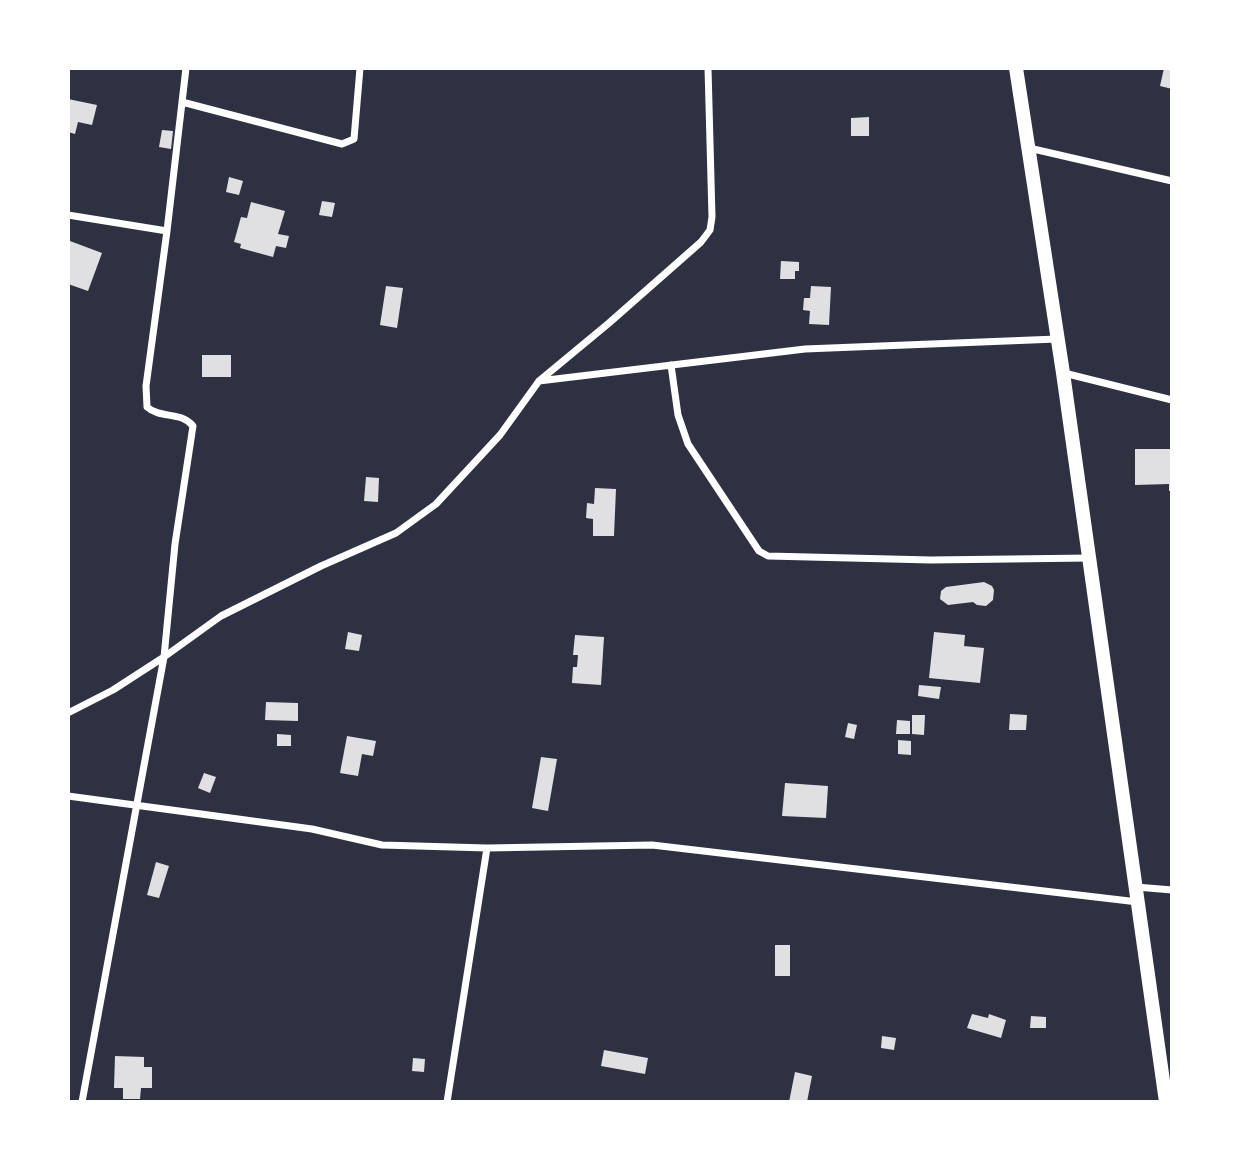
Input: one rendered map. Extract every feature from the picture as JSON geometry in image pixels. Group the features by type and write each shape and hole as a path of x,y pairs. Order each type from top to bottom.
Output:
{"main road":[{"path":"1016,68 1090,558 1166,1102"}],"street":[{"path":"82,1102 164,657 176,544 193,426 183,417 154,413 147,407 146,386 186,68"},
{"path":"182,102 342,144 354,139 360,68"},
{"path":"68,713 113,690 221,616 321,566 396,533 436,504 500,435 539,381 610,323 710,230 712,216 708,68"},
{"path":"1028,148 1172,181"},
{"path":"68,215 167,231"},
{"path":"539,381 805,349 1058,339"},
{"path":"671,365 678,415 688,444 760,551 768,556 931,560 1090,558"},
{"path":"1063,373 1172,400"},
{"path":"68,796 312,829 382,845 487,848 652,845 1138,902"},
{"path":"447,1102 487,848"},
{"path":"1136,887 1172,890"}],"building":[{"path":"1164,68 1172,68 1172,89 1160,86"},
{"path":"68,99 97,105 92,125 78,122 75,134 68,132"},
{"path":"869,117 869,136 851,136 851,118"},
{"path":"162,130 173,131 171,149 159,147"},
{"path":"229,177 243,181 239,195 226,192"},
{"path":"322,201 335,203 332,217 319,215"},
{"path":"251,202 285,211 278,234 289,236 286,248 276,246 273,257 240,248 241,244 234,242 241,217 247,218"},
{"path":"70,241 102,253 88,291 68,284"},
{"path":"781,261 799,262 795,279 780,279"},
{"path":"386,286 403,288 397,328 380,325"},
{"path":"811,286 831,287 829,325 809,324 810,311 803,310 804,298 810,298"},
{"path":"202,355 231,355 231,377 202,377"},
{"path":"1135,449 1172,449 1172,491 1169,491 1169,484 1135,485"},
{"path":"366,477 379,478 378,502 364,501"},
{"path":"595,488 616,489 614,536 593,536 593,519 586,518 587,503 594,504"},
{"path":"984,582 994,590 993,600 986,606 973,602 948,605 940,599 941,591 946,587"},
{"path":"348,632 362,635 359,651 345,649"},
{"path":"934,632 965,635 964,646 984,648 980,683 929,678"},
{"path":"575,635 604,637 601,685 572,683 573,667 577,667 578,655 573,655"},
{"path":"919,685 941,687 939,699 918,696"},
{"path":"266,702 298,703 298,721 265,720"},
{"path":"1010,714 1027,715 1026,730 1009,730"},
{"path":"912,715 925,715 924,735 912,734"},
{"path":"897,720 910,721 910,734 896,734"},
{"path":"848,723 857,725 854,739 845,737"},
{"path":"277,734 291,735 291,746 277,746"},
{"path":"347,736 376,741 373,756 362,754 358,776 340,773"},
{"path":"898,740 911,741 911,755 898,754"},
{"path":"541,757 557,759 548,811 532,808"},
{"path":"204,773 216,777 210,793 198,788"},
{"path":"785,783 828,786 826,818 782,816"},
{"path":"156,862 169,866 159,898 147,895"},
{"path":"775,945 790,945 790,976 775,976"},
{"path":"972,1014 988,1018 989,1014 1006,1020 1001,1038 967,1028"},
{"path":"1031,1016 1046,1017 1046,1028 1030,1028"},
{"path":"882,1036 896,1038 894,1050 881,1048"},
{"path":"604,1050 648,1058 645,1074 601,1066"},
{"path":"115,1056 144,1057 144,1067 152,1067 152,1088 141,1088 140,1099 123,1099 123,1088 114,1088"},
{"path":"413,1058 425,1059 424,1072 412,1071"},
{"path":"795,1072 812,1076 807,1102 789,1102"}]}
